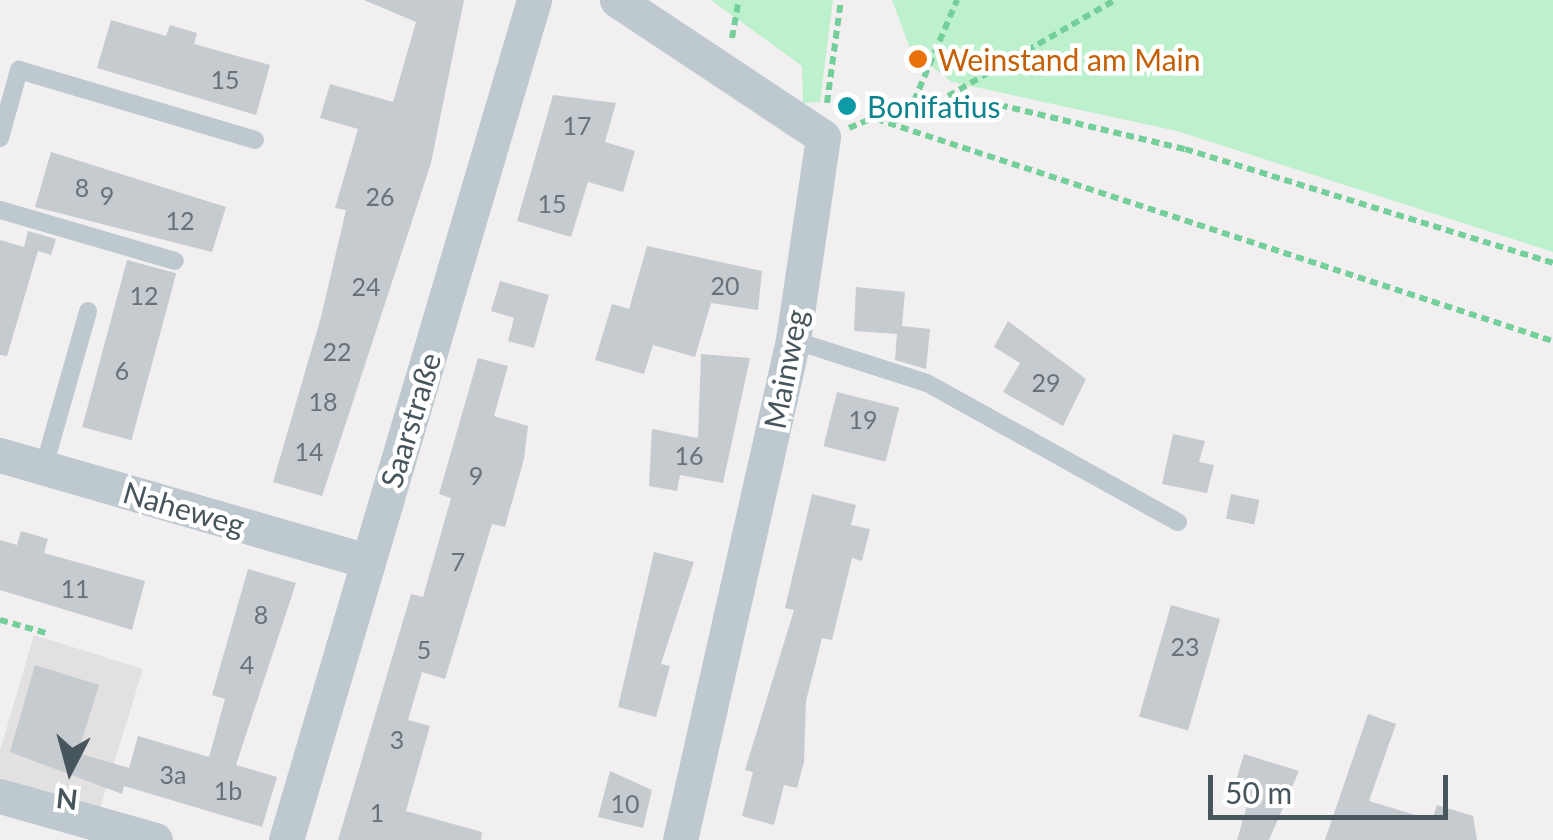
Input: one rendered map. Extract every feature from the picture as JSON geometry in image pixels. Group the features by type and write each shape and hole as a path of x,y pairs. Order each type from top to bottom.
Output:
{"street":[{"name":"Saarstraße","path":"286,840 534,0"},
{"path":"617,0 822,137"},
{"name":"Mainweg","path":"680,840 793,340 822,137"},
{"name":"Naheweg","path":"0,455 368,561"},
{"path":"0,796 155,840"}],"lane":[{"path":"0,138 19,70 255,140"},
{"path":"0,210 175,262"},
{"path":"44,467 88,311"},
{"path":"793,340 927,383 1178,522"}],"path":[{"path":"822,137 841,0"},
{"path":"914,101 957,0"},
{"path":"948,96 1115,0"},
{"path":"1553,263 1184,150 948,96 914,101 876,119 1553,341"},
{"path":"0,620 49,634"}],"shaded area":[{"path":"34,635 143,669 97,818 0,788 0,751"}],"green space":[{"path":"711,0 833,0 820,102 803,103 802,66"},
{"path":"892,0 1553,0 1553,252 1177,131 952,82 911,51"}],"building":[{"path":"364,0 464,0 431,163 322,496 273,482 321,317 346,210 335,208 358,129 320,118 330,84 393,102 416,22"},
{"path":"111,20 166,36 170,25 197,33 194,44 270,65 256,115 97,68"},
{"path":"553,95 616,103 605,142 635,151 623,192 588,182 571,237 517,221"},
{"path":"51,152 226,207 212,252 35,207"},
{"path":"28,231 56,239 51,255 38,251 7,356 0,355 0,240 24,247"},
{"path":"647,246 762,271 758,310 711,303 695,357 653,345 644,374 595,360 612,304 629,309"},
{"path":"127,260 176,273 131,440 82,427"},
{"path":"500,281 549,295 534,348 508,341 514,318 491,311"},
{"path":"856,287 905,292 902,326 930,329 926,369 895,360 897,334 854,331"},
{"path":"1008,321 1086,379 1063,426 1003,392 1020,363 994,347"},
{"path":"701,354 750,358 723,483 680,475 677,491 649,486 652,429 698,438"},
{"path":"478,358 508,366 494,416 528,426 524,459 505,527 492,524 445,679 422,672 408,720 430,726 406,811 482,832 481,840 338,840 411,594 423,597 451,498 439,494"},
{"path":"837,392 899,407 886,462 823,446"},
{"path":"1173,434 1205,441 1199,462 1214,465 1207,493 1162,484"},
{"path":"812,494 856,505 851,525 870,529 862,561 852,558 832,640 822,638 806,701 804,762 797,788 784,785 774,825 742,816 753,772 745,770 794,610 785,608"},
{"path":"1231,494 1259,500 1254,524 1226,518"},
{"path":"21,531 48,539 44,553 145,581 132,630 0,590 0,540 17,545"},
{"path":"654,552 694,562 661,664 670,666 656,717 618,707"},
{"path":"248,569 296,583 236,765 277,777 262,827 124,786 122,794 10,752 35,665 99,685 78,753 129,768 138,736 209,757 225,699 212,695"},
{"path":"1171,605 1220,619 1188,731 1139,717"},
{"path":"1368,714 1396,724 1369,801 1432,820 1437,805 1473,816 1477,840 1325,840"},
{"path":"1244,754 1299,771 1269,840 1237,840 1249,799 1232,794"},
{"path":"610,771 652,790 643,828 598,817"}],"place":[{"name":"Weinstand am Main","path":"918,59"},
{"name":"Bonifatius","path":"847,106"}]}
